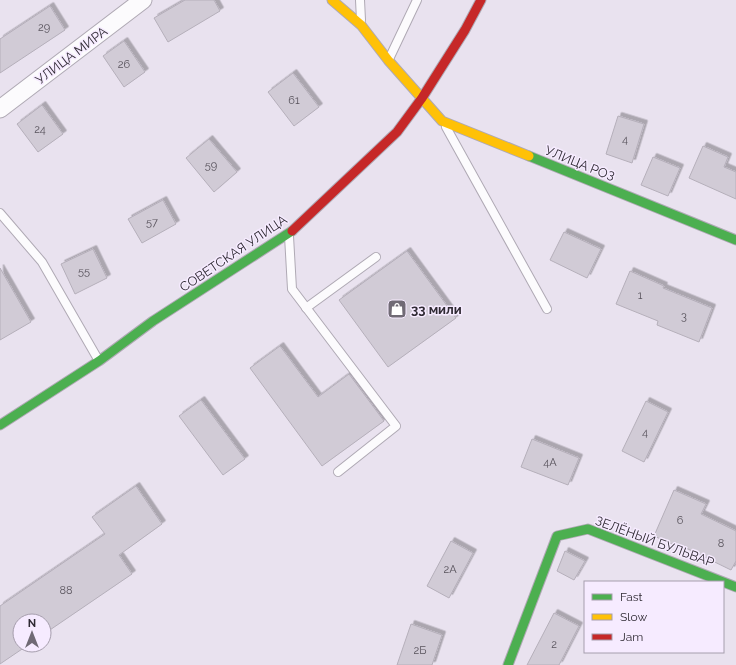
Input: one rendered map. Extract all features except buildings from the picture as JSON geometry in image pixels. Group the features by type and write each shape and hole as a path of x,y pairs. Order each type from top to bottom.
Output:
{"street":[{"name":"УЛИЦА МИРА","path":"0,109 143,0"},
{"path":"332,0 361,25 388,60 422,98"},
{"name":"СОВЕТСКАЯ УЛИЦА","path":"0,425 99,361 153,321 289,233 397,132 422,98 465,30 480,0"},
{"name":"УЛИЦА РОЗ","path":"422,98 442,121 736,240"},
{"name":"ЗЕЛЁНЫЙ БУЛЬВАР","path":"508,665 557,536 588,529 722,581"},
{"name":"ЗЕЛЁНЫЙ БУЛЬВАР","path":"724,582 736,587"}],"lane":[{"path":"360,0 361,25"},
{"path":"388,60 417,0"},
{"path":"442,121 547,309"},
{"path":"0,213 42,262 99,361"},
{"path":"289,233 292,288 396,426 338,472"},
{"path":"306,308 376,257"}],"traffic: fast":[{"path":"529,156 736,240"},
{"path":"0,425 99,361 153,321 292,231"},
{"path":"508,665 557,536 588,529 721,581"},
{"path":"724,582 736,587"}],"traffic: slow":[{"path":"332,0 361,25 388,60 442,121 529,156"}],"traffic: jam":[{"path":"292,231 397,132 422,98 465,30 481,0"}],"place":[{"name":"33 мили","path":"397,309"}]}
